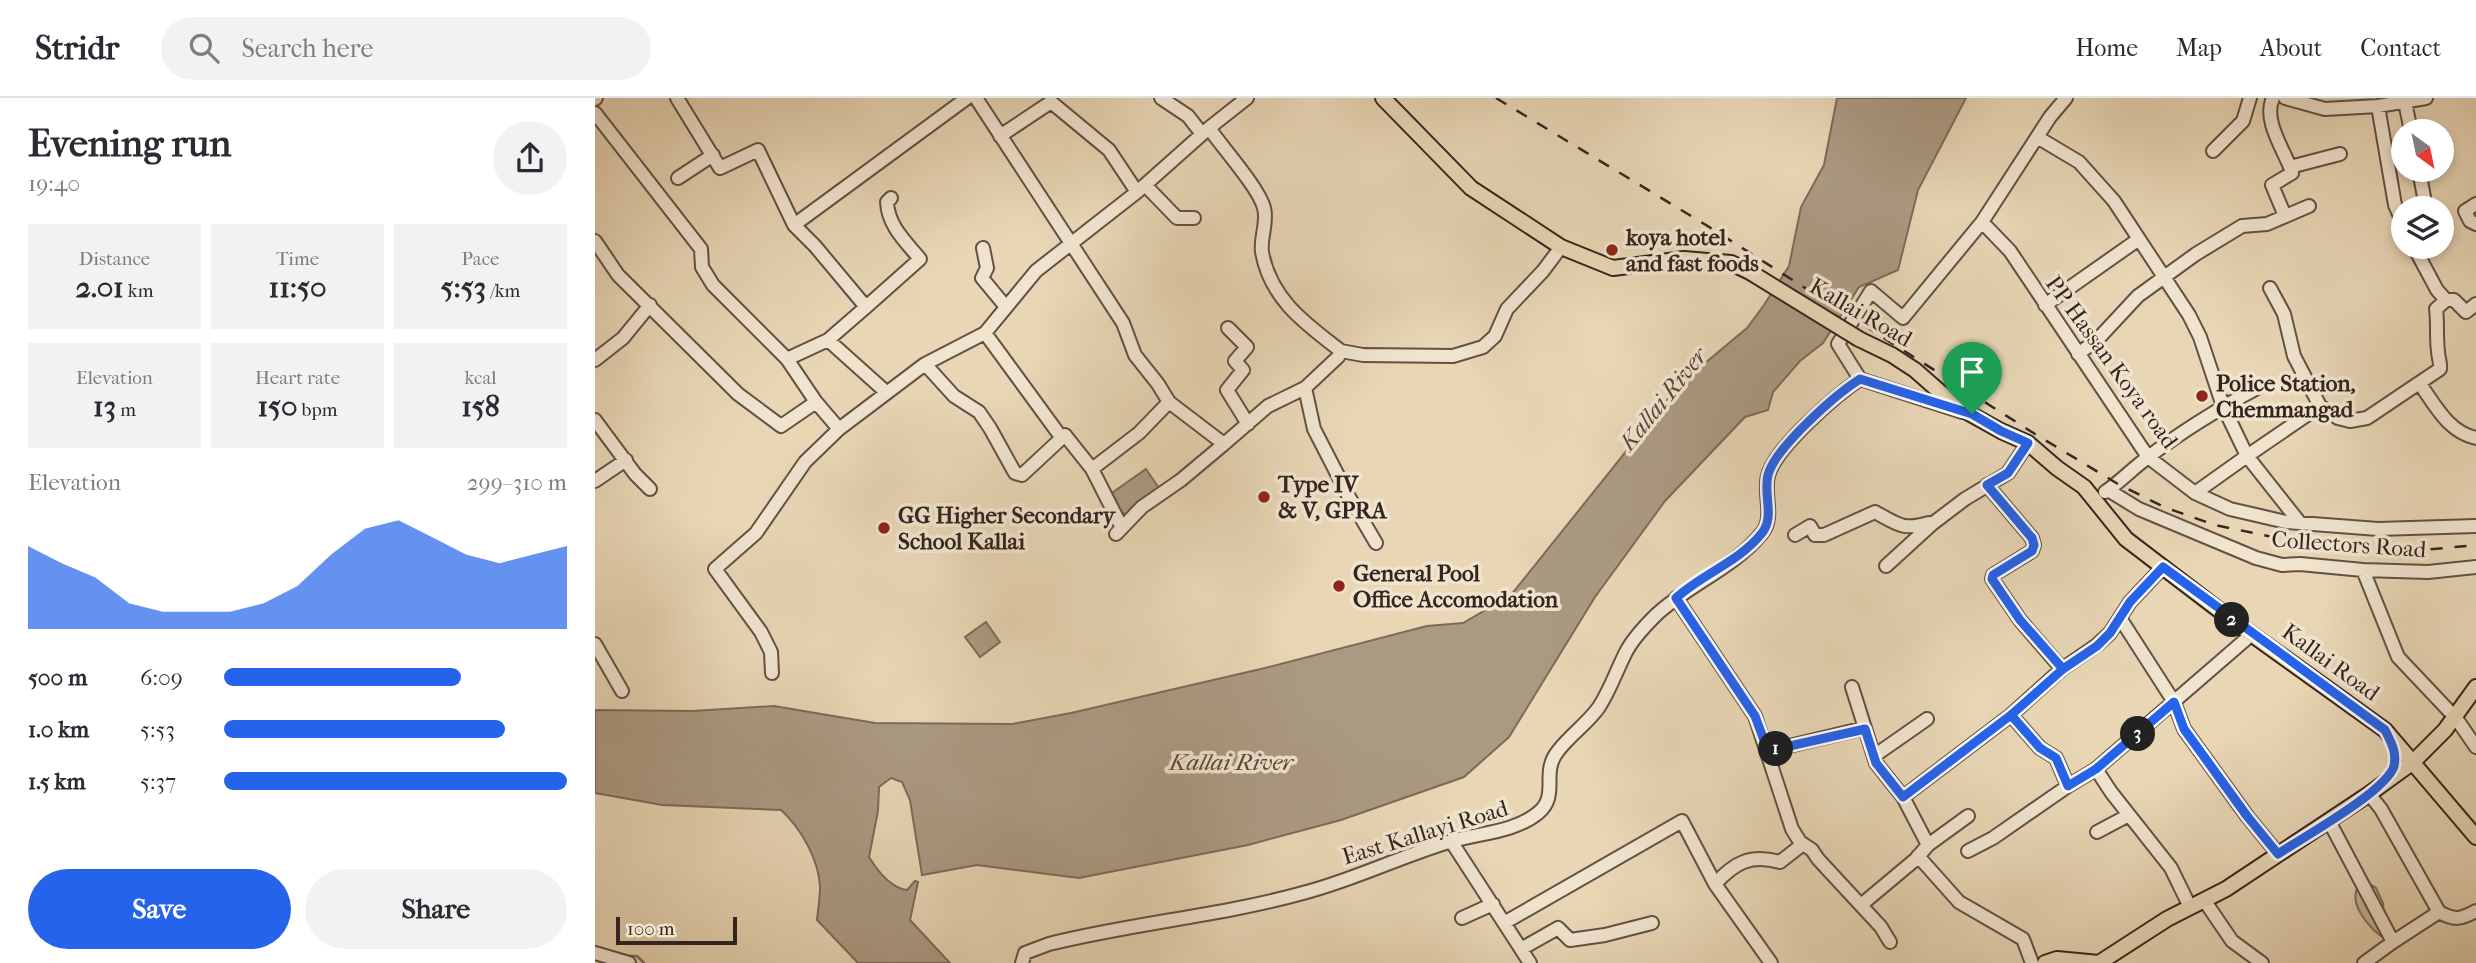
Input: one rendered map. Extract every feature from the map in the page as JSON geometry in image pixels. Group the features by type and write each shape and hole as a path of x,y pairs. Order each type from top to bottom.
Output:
{"main road":[{"name":"Kallai Road","path":"1383,98 1471,188 1560,247 1613,268 1684,259 1731,262 1859,339 1892,355 1915,370 1956,406 2028,443 2084,487 2126,539 2385,730 2476,837"},
{"path":"2045,963 2057,959 2100,963 2167,919 2204,900 2278,854 2413,762 2442,733 2476,687"},
{"path":"2385,730 2404,744 2415,747 2442,733"},
{"path":"2375,790 2391,773 2394,764 2393,746 2385,730"},
{"path":"2375,790 2406,778 2431,783"}],"street":[{"path":"677,98 720,168 758,150 794,225 866,307"},
{"path":"794,225 967,98"},
{"path":"976,98 1123,323 1135,355 1169,402 1224,444"},
{"path":"1161,98 1205,131 1250,182 1264,208 1262,250 1272,284 1296,315 1341,351 1363,355 1453,356 1483,347 1495,336 1507,309 1543,271 1560,247"},
{"path":"772,673 771,652 761,632 715,569 756,533 805,462 839,429 925,364 985,333 1036,271 1141,189 1205,131 1247,98"},
{"path":"1972,414 1860,379 1838,344 1871,291 1903,318 1982,222 2037,137 2066,98"},
{"path":"2213,151 2243,121 2250,98"},
{"path":"2273,98 2269,107 2273,127 2292,173 2272,185 2285,216"},
{"path":"2285,98 2325,109 2378,106 2426,98"},
{"path":"1000,136 1051,102 1109,150 1141,189 1177,218 1194,218"},
{"path":"2405,102 2409,119"},
{"path":"2378,106 2393,196"},
{"path":"595,113 701,249 702,267 713,285 787,359 816,402 839,429"},
{"path":"2037,137 2079,162 2114,201 2189,315 2200,337 2223,406 2248,456 2301,523"},
{"path":"2290,167 2340,154"},
{"path":"678,178 713,155"},
{"path":"787,359 828,340 921,259 907,245 888,216 887,202 891,198"},
{"path":"2476,205 2465,211 2470,221 2476,224"},
{"path":"2078,354 2097,340 2138,296 2196,254 2242,226 2267,224 2309,206"},
{"name":"PP Hassan Koya road","path":"1982,222 2010,251 2148,457 2195,493 2229,509 2301,523 2378,529 2476,526"},
{"path":"2045,305 2139,239"},
{"path":"595,241 618,275 738,394 781,426 816,402"},
{"path":"983,248 987,268 982,278 1006,307"},
{"path":"2420,259 2437,290 2446,300"},
{"path":"595,269 608,261"},
{"path":"2270,288 2284,314 2294,356 2320,406 2338,418 2350,421 2367,418 2420,384 2441,365 2436,309 2446,300 2454,300 2466,312 2476,304"},
{"path":"595,360 623,338 650,305"},
{"path":"1228,328 1247,348 1235,361 1243,370 1227,390 1248,424"},
{"path":"985,333 1061,437"},
{"path":"828,340 886,392"},
{"path":"925,364 954,396 979,412 1015,473 1022,475 1065,435 1092,469 1119,531 1142,507 1181,480 1268,406 1305,388 1341,351"},
{"name":"East Kallayi Road","path":"1022,963 1025,953 1049,944 1305,893 1451,841 1528,821 1547,806 1550,798 1549,765 1556,752 1597,709 1611,686 1626,651 1654,617 1676,598 1732,560 1763,533 1767,523 1767,479 1771,466 1817,413 1860,379"},
{"path":"2420,384 2450,425 2466,436 2476,438"},
{"path":"2093,500 2118,484 2148,457 2223,406 2259,387"},
{"path":"1305,388 1314,429 1376,543"},
{"path":"1092,469 1139,433 1169,402"},
{"path":"2195,493 2320,406"},
{"path":"595,420 635,474 650,489"},
{"path":"1886,566 1936,521 2008,473 2028,443"},
{"path":"595,481 626,460"},
{"path":"1987,485 2032,538 2034,545 2032,551 1993,575 1992,579 2020,620 2063,669"},
{"name":"Collectors Road","path":"2108,490 2139,509 2256,558 2281,565 2428,572 2476,567"},
{"path":"1795,535 1809,526 1815,535 1824,535 1875,512 1894,523 1912,528 1936,521"},
{"path":"1903,797 2011,715 2063,669 2097,646 2110,633 2130,602 2163,567"},
{"path":"2363,570 2398,657 2454,716 2476,747"},
{"path":"1676,598 1755,716 1792,829 1881,927 1889,942"},
{"path":"2119,618 2174,702 2184,729 2278,854"},
{"path":"1968,851 1993,838 2096,769 2252,634"},
{"path":"595,644 622,691"},
{"path":"2442,733 2476,679"},
{"path":"1852,687 1876,763 1903,797 1928,845"},
{"path":"2454,716 2476,696"},
{"path":"2011,715 2040,748 2056,758 2068,786"},
{"path":"1874,756 1927,719"},
{"path":"1768,751 1865,729"},
{"path":"2096,769 2171,868 2190,907"},
{"path":"2375,790 2381,809 2439,912 2460,920 2476,911"},
{"path":"2097,832 2129,815"},
{"path":"1861,905 1919,856 1928,845 1968,816"},
{"path":"1504,923 1682,821 1715,884 1771,963"},
{"path":"2329,821 2393,942"},
{"path":"1451,841 1525,958 1558,928 1570,940 1605,935 1652,923"},
{"path":"1715,884 1727,871 1744,861 1765,858 1780,862 1803,844"},
{"path":"1919,856 1959,902 2023,939 2032,963"},
{"path":"2204,900 2232,941 2262,963"},
{"path":"1462,918 1493,904"},
{"path":"2364,963 2439,912"},
{"path":"595,953 629,963"}],"shaded area":[{"path":"2365,881 2376,888 2383,903 2384,915 2390,925 2387,939 2367,922 2357,904 2355,895 2358,887"}],"water":[{"name":"Kallai River","path":"1837,98 1966,98 1918,190 1898,270 1859,287 1823,343 1800,361 1773,392 1768,410 1745,417 1665,501 1595,597 1509,737 1464,777 1341,820 1248,845 1079,878 977,865 922,875 910,800 902,782 891,778 879,787 878,811 869,857 880,873 895,886 907,890 915,881 918,882 910,920 950,963 858,963 817,920 820,887 816,866 802,835 781,810 662,805 595,793 595,710 693,711 774,706 875,723 1012,724 1265,668 1427,626 1463,623 1511,595 1680,384 1747,328 1764,305 1789,266 1801,207 1824,165"},
{"path":"1146,469 1161,491 1126,517 1109,495"},
{"path":"986,622 1000,642 980,657 965,637"}],"waterway":[{"path":"627,956 637,956 644,963"}],"railway":[{"path":"1496,98 1706,225 2035,434 2118,484 2164,507 2215,525 2330,549 2391,553 2476,545"}],"place":[{"name":"koya hotel and fast foods","path":"1612,250"},
{"name":"Police Station, Chemmangad","path":"2202,396"},
{"name":"Type IV & V, GPRA","path":"1264,497"},
{"name":"GG Higher Secondary School Kallai","path":"884,528"},
{"name":"General Pool Office Accomodation","path":"1339,586"}],"route":[{"path":"1972,414 1860,379 1817,413 1771,466 1767,479 1767,523 1763,533 1732,560 1676,598 1755,716 1768,751 1865,729 1876,763 1903,797 2011,715 2063,669 2097,646 2110,633 2130,602 2163,567 2385,730 2395,754 2391,773 2380,786 2278,854 2184,729 2174,702 2096,769 2068,786 2056,758 2040,748 2011,715 2063,669 2020,620 1992,579 1993,575 2032,551 2034,545 2032,538 1987,485 2008,473 2028,443 1972,414"}]}
